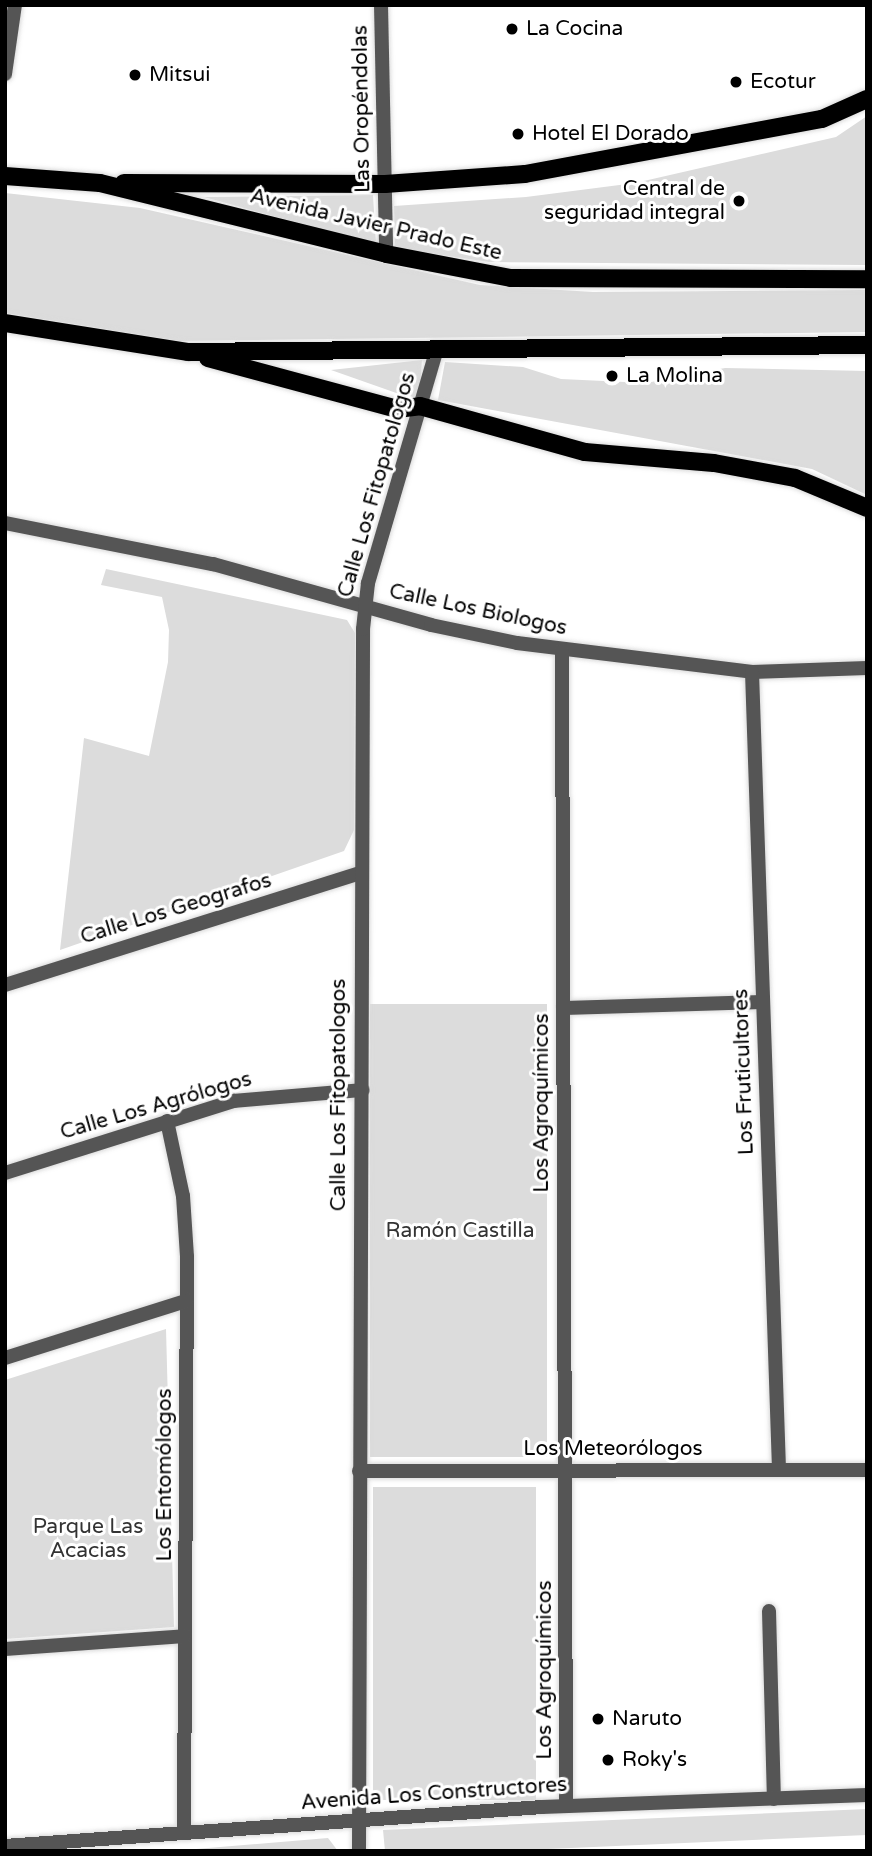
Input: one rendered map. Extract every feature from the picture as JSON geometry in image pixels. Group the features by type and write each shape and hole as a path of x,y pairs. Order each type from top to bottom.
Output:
{"main road":[{"path":"100,183 384,184 525,174 822,119 867,99"},
{"name":"Avenida Javier Prado Este","path":"5,176 100,183 386,254 511,278 867,279"},
{"path":"5,323 188,352 397,409 420,406 585,452 714,463 795,478 867,508"},
{"path":"188,352 867,345"}],"street":[{"path":"5,74 15,5"},
{"name":"Las Oropéndolas","path":"381,5 386,254"},
{"name":"Calle Los Fitopatologos","path":"359,1851 363,1090 360,873 364,606 437,349"},
{"name":"Calle Los Biologos","path":"6,527 213,564 471,634 562,651 751,672 867,668"},
{"name":"Los Agroquímicos","path":"562,651 566,1806"},
{"name":"Los Fruticultores","path":"751,672 779,1470"},
{"name":"Calle Los Geografos","path":"5,985 360,873"},
{"path":"563,1008 763,1002"},
{"name":"Calle Los Agrólogos","path":"5,1173 167,1121 253,1098 363,1090"},
{"name":"Los Entomólogos","path":"167,1121 183,1196 186,1301 184,1832"},
{"path":"5,1358 186,1301"},
{"name":"Los Meteorólogos","path":"359,1471 867,1470"},
{"path":"769,1611 774,1799"},
{"path":"5,1649 185,1636"},
{"name":"Avenida Los Constructores","path":"5,1846 359,1818 566,1806 867,1795"}],"green space":[{"path":"867,116 867,265 489,262 395,248 394,206 526,197 635,183 836,137"},
{"path":"5,193 140,208 480,285 593,292 867,290 867,332 180,341 5,313"},
{"path":"373,195 376,244 204,197"},
{"path":"422,360 419,401 331,370"},
{"path":"445,362 523,367 561,379 646,383 725,368 867,371 867,495 812,469 438,400"},
{"path":"106,569 347,620 355,633 354,830 344,851 60,950 84,738 149,756 168,662 169,630 162,597 101,585"},
{"name":"Ramón Castilla","path":"370,1004 547,1004 547,1457 370,1457"},
{"name":"Parque Las Acacias","path":"166,1329 174,1627 5,1639 5,1380"},
{"path":"373,1487 536,1487 536,1800 373,1800"},
{"path":"867,1809 867,1835 503,1851 385,1851 383,1830"},
{"path":"328,1838 338,1851 172,1851"}],"place":[{"name":"La Cocina","path":"512,29"},
{"name":"Mitsui","path":"135,75"},
{"name":"Ecotur","path":"736,82"},
{"name":"Hotel El Dorado","path":"518,134"},
{"name":"Central de seguridad integral","path":"739,201"},
{"name":"La Molina","path":"612,376"},
{"name":"Naruto","path":"598,1719"},
{"name":"Roky's","path":"608,1760"}]}
